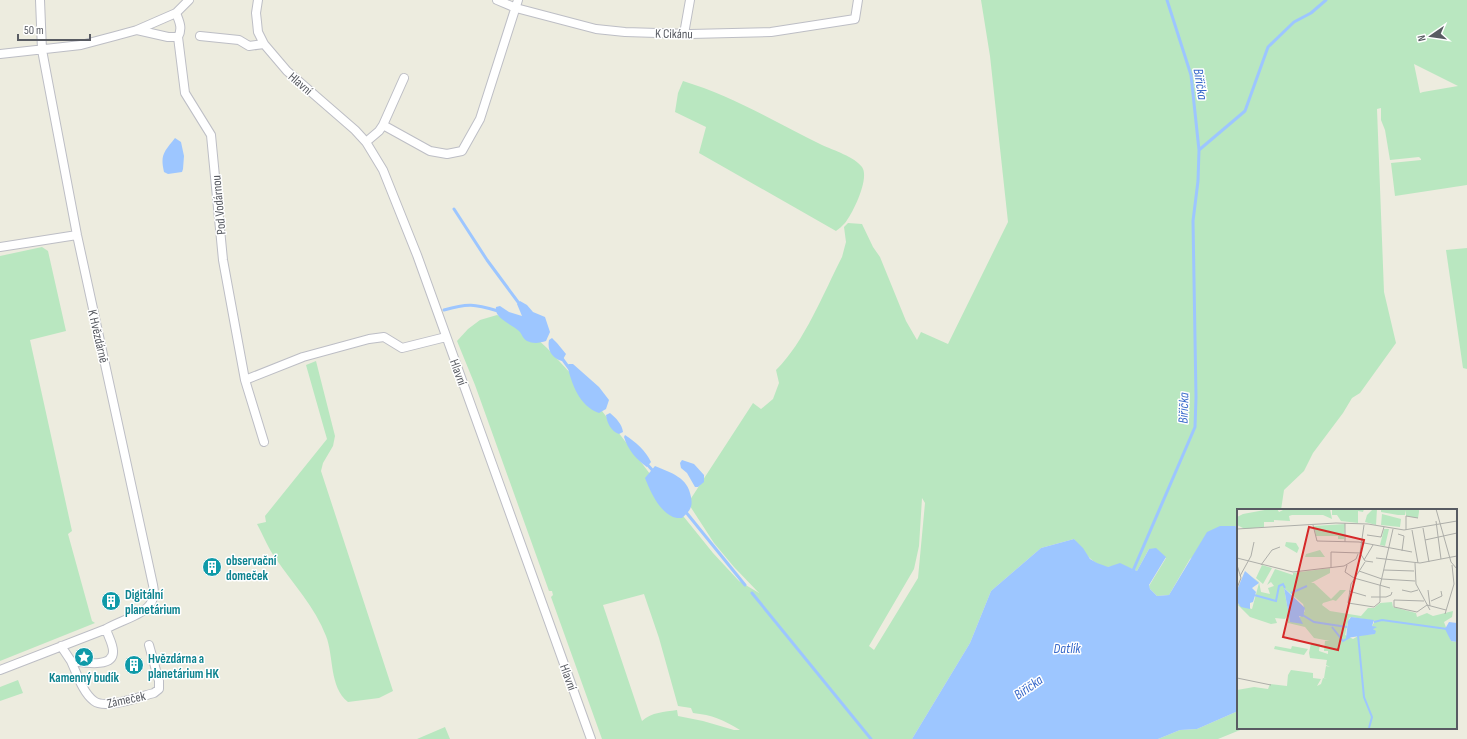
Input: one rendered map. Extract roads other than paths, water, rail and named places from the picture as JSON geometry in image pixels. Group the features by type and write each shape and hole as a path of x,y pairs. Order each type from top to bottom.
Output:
{"street":[{"name":"K Hvězdárně","path":"40,0 42,50 77,235 149,564 154,594 153,601 148,608 115,623 106,629 61,646"},
{"path":"0,54 81,45 137,30 176,12 189,0"},
{"name":"Hlavní","path":"258,0 256,13 258,32 264,44 287,71 354,129 366,142 383,170 417,255 591,739"},
{"name":"K Cikánu","path":"497,0 517,4 602,30 684,34 771,32 854,19 858,0"},
{"path":"684,34 690,0"},
{"path":"383,125 430,151 447,154 462,151 480,119 517,4"},
{"name":"Pod Vodárnou","path":"176,12 181,24 181,32 178,37 185,93 211,135 223,260 245,380 264,442"},
{"path":"137,30 178,37"},
{"path":"200,36 239,40 249,46 264,44"},
{"path":"366,142 379,131 383,125 404,78"},
{"path":"0,247 77,235"},
{"path":"245,380 302,357 369,339 384,337 402,348 446,337"},
{"path":"71,661 94,664 108,660 112,657 113,651 106,629"},
{"name":"Zámeček","path":"61,646 71,661 88,694 94,702 102,705 113,704 154,693 159,689 159,681 149,645"},
{"path":"0,670 61,646"}],"water":[{"path":"175,138 181,142 184,156 183,169 182,172 168,174 164,172 162,161 166,150"},
{"path":"520,301 527,305 533,312 545,317 550,332 546,341 532,343 527,341 516,328 504,321 498,315 496,307 500,306 509,312 522,316 517,304"},
{"path":"552,338 566,354 562,361 555,358 551,353 549,340"},
{"path":"573,364 599,387 609,400 606,409 599,413 592,410 581,400 571,380 567,365"},
{"path":"610,413 620,424 623,432 619,434 610,426 606,415"},
{"path":"625,435 637,444 646,454 651,462 647,467 639,461 630,450 624,437"},
{"path":"682,460 694,464 704,475 704,482 698,487 695,487 687,473 681,468 680,463"},
{"path":"655,466 683,480 689,490 692,500 691,506 689,511 682,518 674,517 663,510 652,494 645,478"},
{"name":"Datlík","path":"1220,526 1237,527 1237,711 1197,729 1180,730 1158,739 912,739 970,643 991,591 1041,548 1074,539 1083,548 1090,559 1097,563 1108,567 1120,563 1137,571 1149,549 1156,548 1166,557 1149,585 1150,589 1157,596 1169,595 1207,532"}],"waterway":[{"name":"Biřička","path":"1132,573 1195,427 1196,397 1193,221 1198,181 1199,150 1191,75 1167,0"},
{"path":"1199,150 1245,111 1268,47 1294,22 1311,13 1326,0"},
{"path":"454,209 487,260 521,306"},
{"path":"444,310 459,306 471,305 498,311"},
{"path":"561,357 569,368"},
{"path":"646,463 654,472"},
{"path":"685,511 745,585"},
{"path":"752,593 871,739"}],"place":[{"name":"observační domeček","path":"212,567"},
{"name":"Digitální planetárium","path":"111,601"},
{"name":"Kamenný budík","path":"84,657"},
{"name":"Hvězdárna a planetárium HK","path":"134,665"}]}
